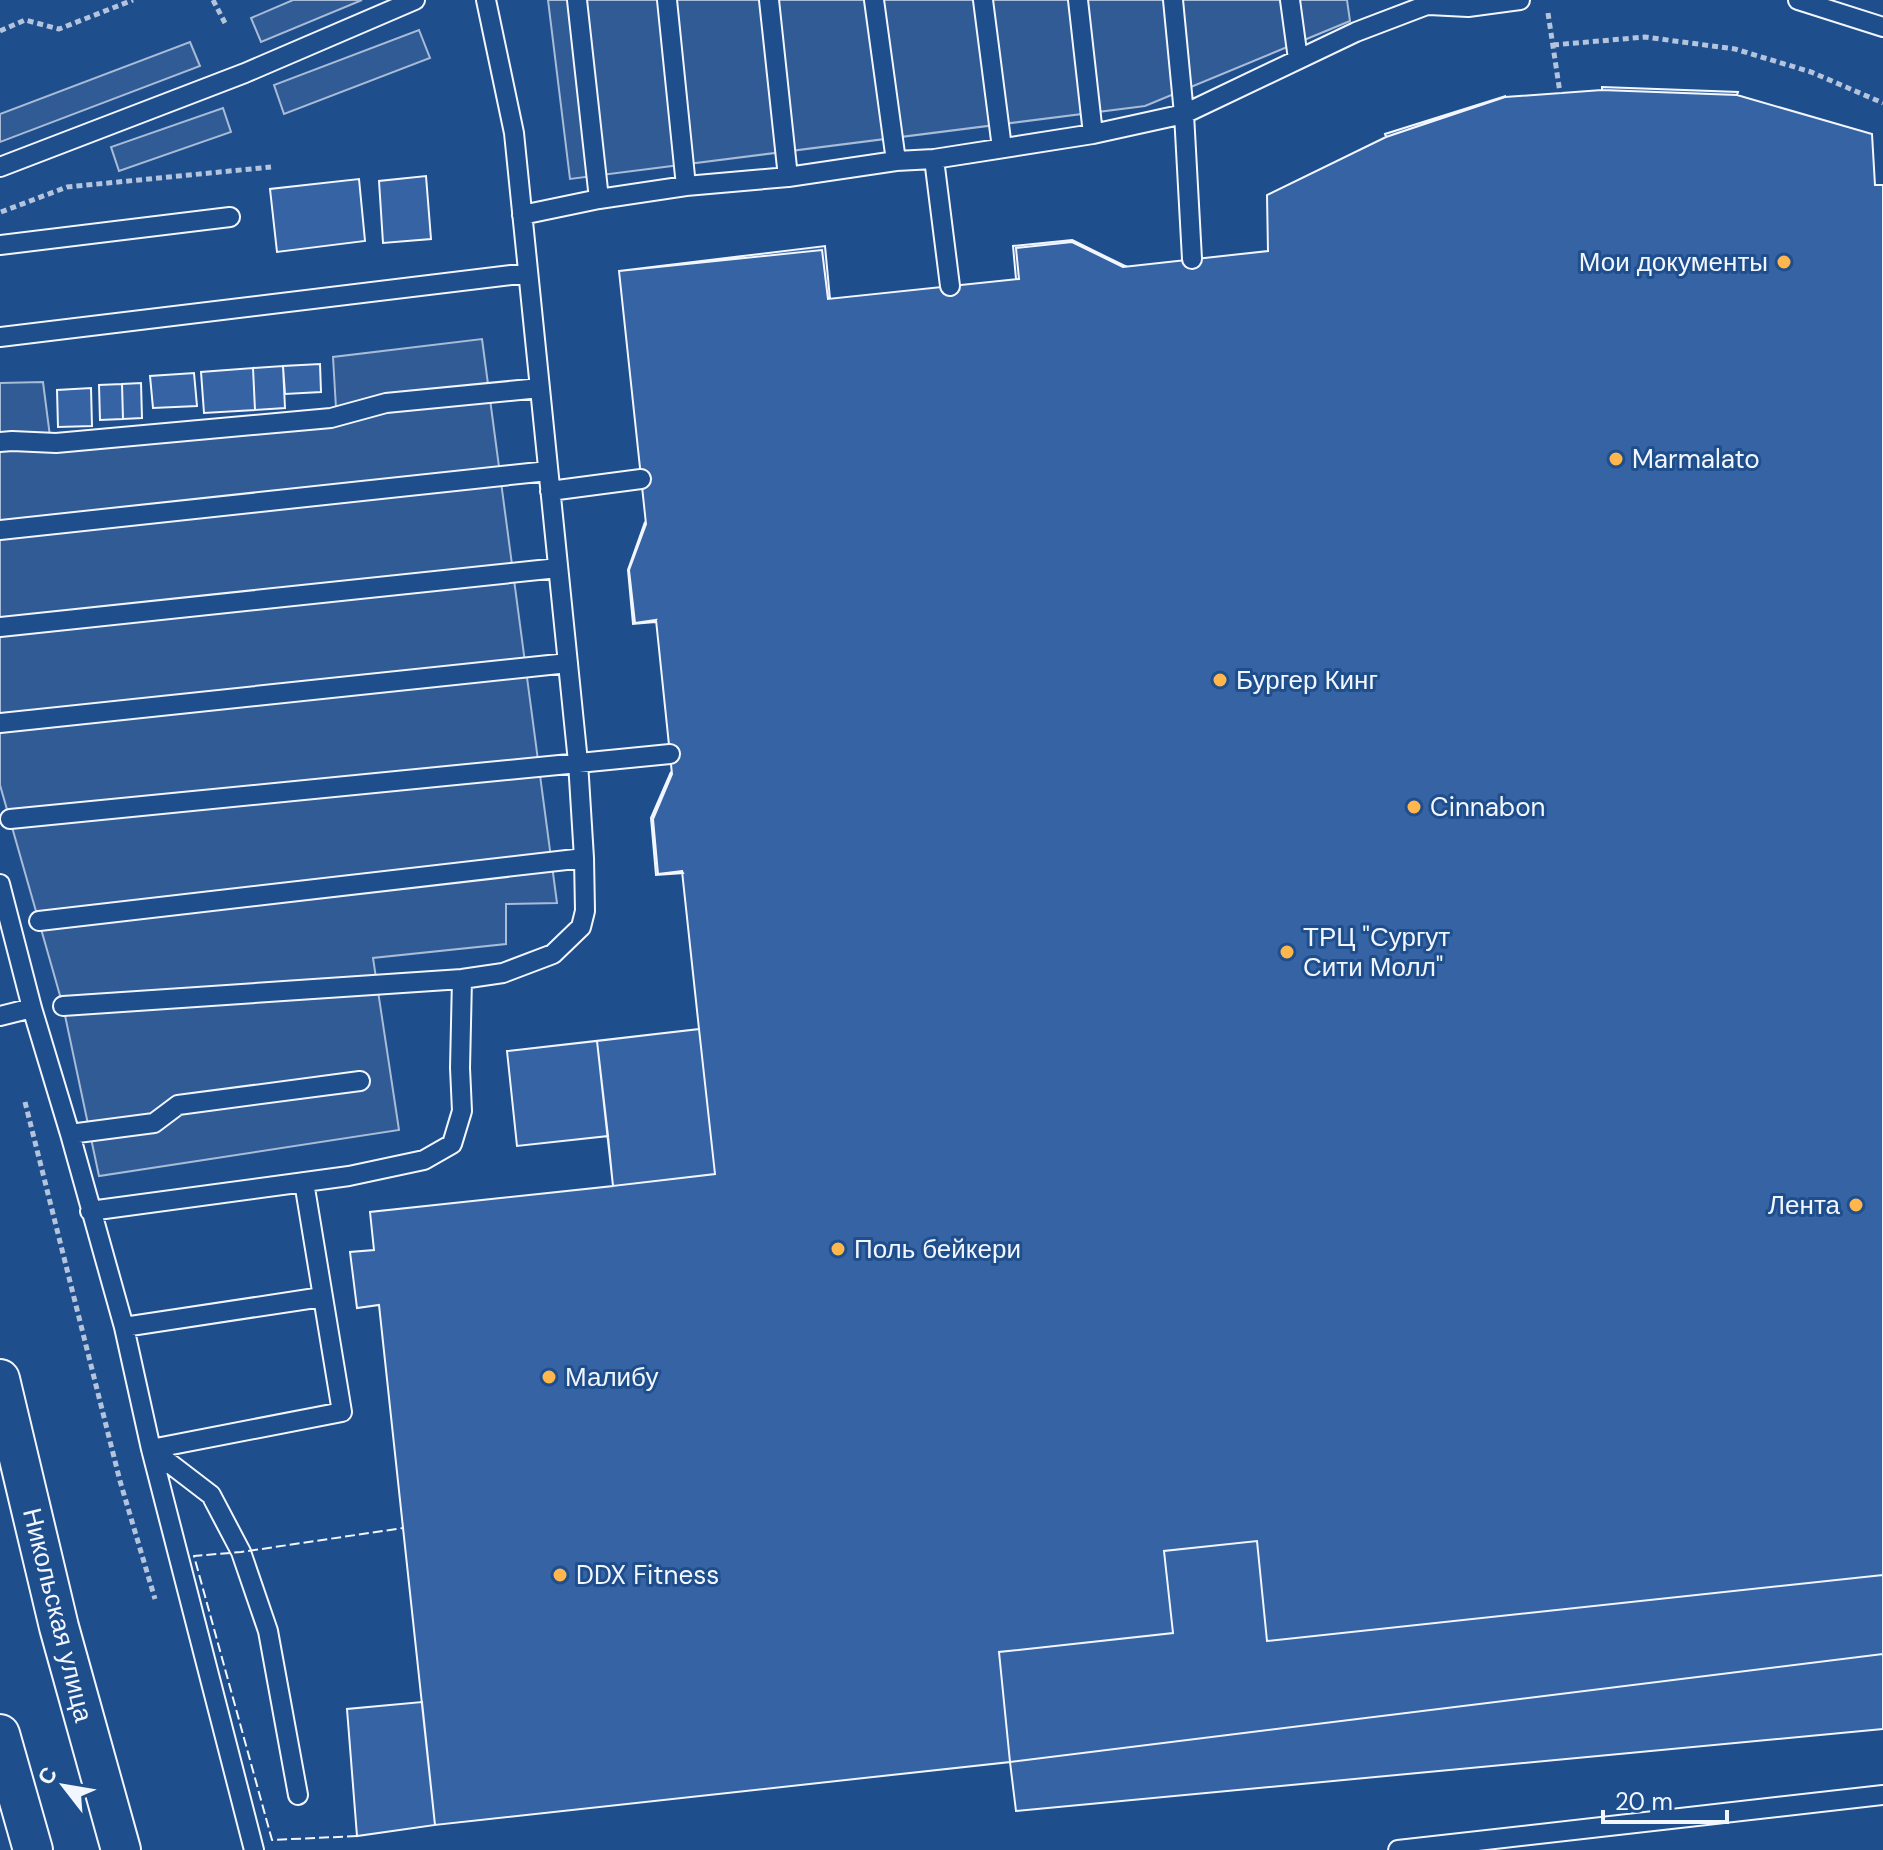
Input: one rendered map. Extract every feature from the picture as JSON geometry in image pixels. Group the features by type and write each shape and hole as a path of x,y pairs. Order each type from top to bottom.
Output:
{"street":[{"name":"Никольская улица","path":"0,1379 59,1627 121,1850"},
{"path":"0,1734 33,1850"}],"lane":[{"path":"0,167 245,73 415,0"},
{"path":"63,1006 462,979 503,973 553,954 581,927 585,911 578,762 514,133 486,0"},
{"path":"577,0 599,199"},
{"path":"667,0 686,186"},
{"path":"769,0 788,177"},
{"path":"874,0 896,161"},
{"path":"983,0 1002,148"},
{"path":"1078,0 1093,134"},
{"path":"1173,0 1184,114 1192,259"},
{"path":"1290,0 1298,59"},
{"path":"522,215 686,186 934,159 1093,134 1184,114 1356,32 1433,2 1468,7 1520,0"},
{"path":"1802,1 1883,27"},
{"path":"934,159 950,286"},
{"path":"0,245 230,217"},
{"path":"0,337 528,273"},
{"path":"0,442 56,443 331,418 386,403 540,388"},
{"path":"0,530 548,471"},
{"path":"550,491 641,479"},
{"path":"0,627 558,568"},
{"path":"0,723 568,663"},
{"path":"10,819 670,754"},
{"path":"39,921 584,858"},
{"path":"0,884 32,1008 124,1327 151,1449 254,1850"},
{"path":"90,1211 349,1176 424,1160 452,1144 462,1111 462,979"},
{"path":"0,1016 32,1008"},
{"path":"70,1134 154,1123 178,1105 360,1081"},
{"path":"151,1449 342,1412 304,1182"},
{"path":"124,1327 322,1297"},
{"path":"151,1449 211,1495 241,1552 268,1631 298,1795"},
{"path":"1398,1850 1883,1795"}],"path":[{"path":"0,31 25,20 59,29 133,0"},
{"path":"213,0 225,23"},
{"path":"1546,0 1560,93"},
{"path":"1553,45 1645,37 1735,49 1811,72 1883,103"},
{"path":"0,213 67,187 271,167"},
{"path":"23,1093 120,1481 155,1599"}],"shaded area":[{"path":"293,0 362,0 261,42 251,18"},
{"path":"548,0 1347,0 1350,21 1145,106 570,179"},
{"path":"419,30 430,58 284,114 274,85"},
{"path":"190,42 200,66 0,142 0,114"},
{"path":"223,108 231,132 119,171 111,147"},
{"path":"482,339 557,903 506,904 506,944 373,958 399,1130 99,1176 63,1006 0,785 0,383 43,382 52,452 337,425 333,357"}],"building":[{"path":"1602,87 1738,92 1737,95 1602,90"},
{"name":"ТРЦ \"Сургут Сити Молл\"","path":"1602,90 1737,95 1872,134 1875,185 1883,185 1883,1575 1267,1641 1257,1541 1164,1551 1173,1633 999,1652 1010,1762 435,1825 379,1305 357,1308 350,1252 374,1250 370,1212 613,1186 608,1136 517,1146 507,1051 699,1029 682,871 658,874 653,819 672,774 656,620 635,623 629,570 646,524 619,271 822,250 828,299 1019,279 1016,248 1072,242 1123,267 1268,251 1267,195 1386,137 1505,97"},
{"path":"1506,96 1386,137 1385,134"},
{"path":"426,176 431,239 383,243 379,181"},
{"path":"359,179 365,241 277,252 270,189"},
{"path":"1072,240 1127,267 1072,242 1016,248 1019,279 1016,279 1013,246"},
{"path":"825,246 830,299 822,250 619,271"},
{"path":"320,364 321,392 285,394 283,366"},
{"path":"283,366 285,408 255,410 253,368"},
{"path":"253,368 255,410 204,413 201,372"},
{"path":"194,373 197,406 153,408 150,376"},
{"path":"141,383 142,418 123,419 122,384"},
{"path":"122,384 123,419 100,420 99,385"},
{"path":"91,388 92,426 58,427 57,390"},
{"path":"645,522 629,570 635,623 656,620 633,624 628,570"},
{"path":"671,772 653,819 658,874 683,873 656,875 651,818"},
{"path":"699,1029 715,1174 613,1186 597,1041"},
{"path":"597,1041 608,1136 517,1146 507,1051"},
{"path":"1257,1541 1267,1641 1883,1575 1883,1654 1010,1762 999,1652 1173,1633 1164,1551"},
{"path":"1883,1654 1883,1729 1016,1811 1010,1762"},
{"path":"422,1702 435,1825 357,1836 347,1709"}],"fence":[{"path":"357,1836 272,1840 194,1556 403,1528"}],"place":[{"name":"Мои документы","path":"1784,262"},
{"name":"Marmalato","path":"1616,459"},
{"name":"Бургер Кинг","path":"1220,680"},
{"name":"Cinnabon","path":"1414,807"},
{"name":"ТРЦ \"Сургут Сити Молл\"","path":"1287,952"},
{"name":"Лента","path":"1856,1205"},
{"name":"Поль бейкери","path":"838,1249"},
{"name":"Малибу","path":"549,1377"},
{"name":"DDX Fitness","path":"560,1575"}]}
